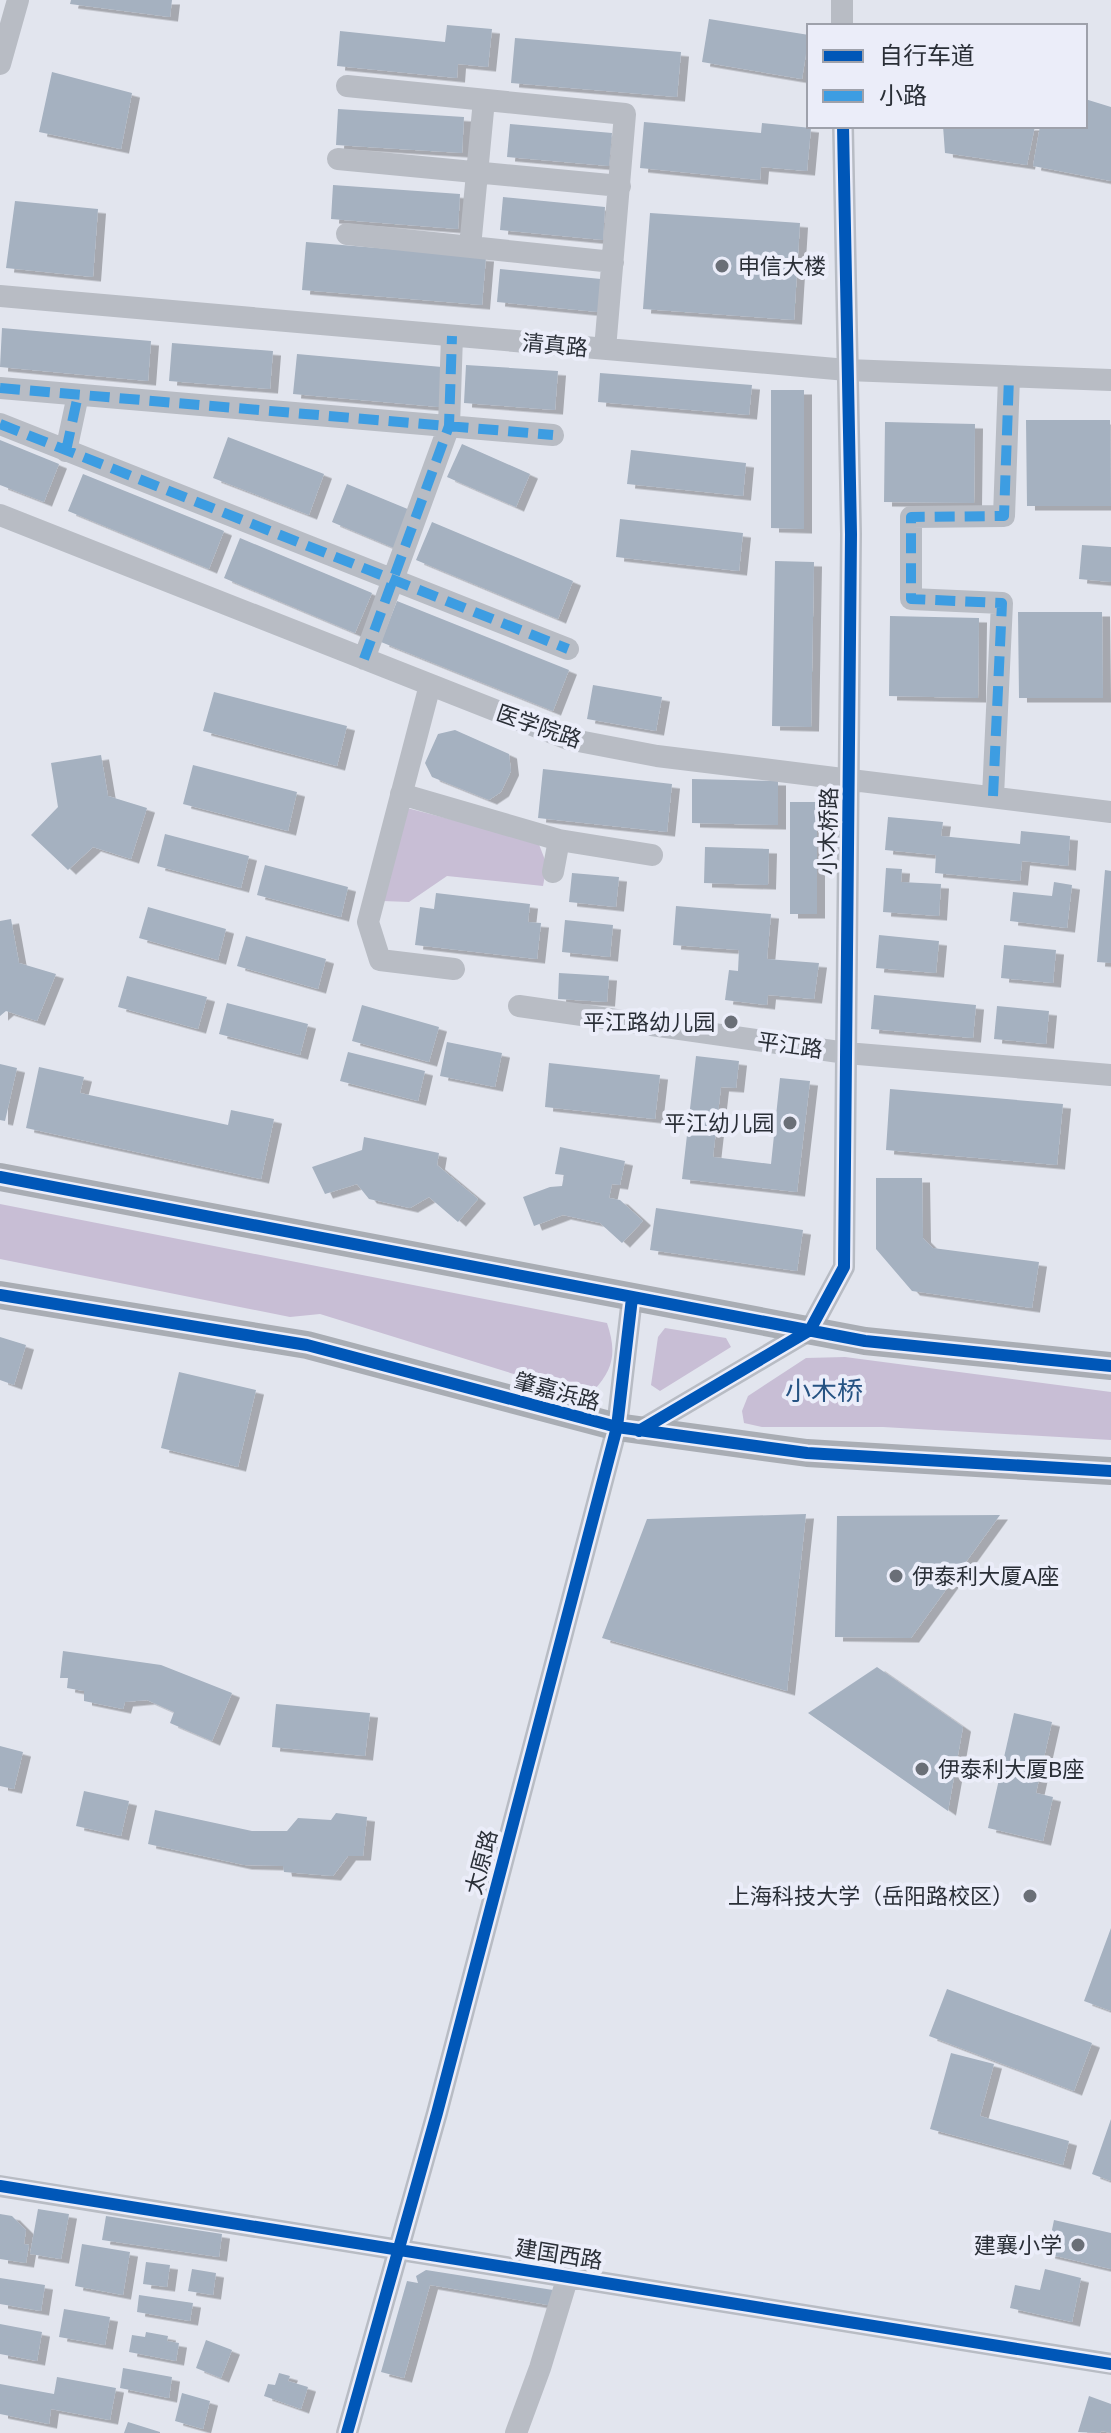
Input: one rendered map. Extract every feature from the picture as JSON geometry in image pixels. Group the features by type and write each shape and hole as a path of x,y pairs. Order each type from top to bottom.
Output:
{"main road":[{"path":"0,1177 865,1341 1111,1366"},
{"name":"肇嘉浜路","path":"0,1295 307,1345 628,1429 807,1453 1111,1471"}],"street":[{"path":"0,64 18,0"},
{"path":"842,0 842,24"},
{"path":"347,86 625,114 605,349"},
{"path":"470,247 484,100"},
{"name":"小木桥路","path":"810,1330 844,1267 851,534 843,128"},
{"path":"338,159 620,186"},
{"path":"347,234 613,262"},
{"name":"清真路","path":"0,296 847,370 1111,380"},
{"path":"364,659 449,426 452,336"},
{"path":"993,796 1002,603 911,599 911,517 1004,516 1009,377"},
{"path":"0,388 553,435"},
{"path":"66,451 78,395"},
{"path":"0,424 568,649"},
{"name":"医学院路","path":"0,515 568,739 657,756 1111,812"},
{"path":"430,685 368,922 380,960 454,969"},
{"path":"401,794 559,840 652,855"},
{"path":"553,872 559,840"},
{"name":"平江路","path":"519,1006 846,1053 1111,1075"},
{"name":"太原路","path":"347,2433 628,1429 632,1298"},
{"path":"628,1429 810,1330"},
{"name":"建国西路","path":"0,2186 1111,2364"},
{"path":"516,2433 568,2276"}],"shaded area":[{"path":"407,808 538,842 547,865 543,886 447,876 409,902 383,901"},
{"path":"0,1204 607,1323 612,1342 610,1366 594,1390 546,1384 320,1314 290,1317 0,1259"},
{"path":"665,1328 726,1338 731,1347 660,1391 651,1385 658,1337"},
{"path":"845,1357 1111,1392 1111,1440 883,1427 762,1427 744,1423 742,1411 748,1396 806,1358"}],"building":[{"path":"71,0 172,0 170,17 70,4"},
{"path":"709,19 807,35 802,79 702,62"},
{"path":"447,25 492,29 488,67 458,64 457,78 337,66 340,31 445,42"},
{"path":"515,38 681,52 677,97 511,83"},
{"path":"52,72 132,93 121,149 39,132"},
{"path":"1087,100 1111,107 1111,181 1033,166 1040,128 1087,128"},
{"path":"338,109 464,117 462,153 336,145"},
{"path":"644,122 761,133 762,123 811,128 807,171 761,167 760,180 640,168"},
{"path":"510,124 612,133 609,166 507,157"},
{"path":"943,128 1035,128 1027,165 945,153"},
{"path":"333,185 460,194 458,229 331,219"},
{"path":"503,197 605,207 603,240 500,230"},
{"path":"15,201 98,209 93,277 6,268"},
{"name":"申信大楼","path":"650,213 800,223 794,320 643,309"},
{"path":"306,242 486,257 482,305 302,290"},
{"path":"500,269 601,279 598,312 497,302"},
{"path":"2,328 151,341 148,381 0,367"},
{"path":"172,343 273,351 270,389 169,381"},
{"path":"297,354 442,367 439,407 293,394"},
{"path":"466,365 558,371 555,410 464,403"},
{"path":"600,373 752,385 749,415 598,402"},
{"path":"771,390 804,390 804,529 771,528"},
{"path":"1026,420 1110,420 1111,506 1027,506"},
{"path":"885,422 975,424 974,503 884,502"},
{"path":"228,437 324,474 309,515 213,478"},
{"path":"0,440 59,464 44,502 0,485"},
{"path":"462,444 530,474 516,507 447,477"},
{"path":"631,450 746,463 743,496 627,484"},
{"path":"83,474 224,531 209,569 68,511"},
{"path":"347,484 410,510 394,548 332,522"},
{"path":"620,519 743,533 739,571 616,557"},
{"path":"432,522 573,581 558,619 416,560"},
{"path":"240,538 372,593 355,633 224,578"},
{"path":"1082,545 1111,547 1111,582 1079,579"},
{"path":"775,561 814,562 811,727 772,726"},
{"path":"397,601 569,670 553,711 381,642"},
{"path":"1018,612 1102,612 1103,698 1019,698"},
{"path":"890,616 979,618 978,698 889,696"},
{"path":"593,685 662,697 656,731 587,719"},
{"path":"214,692 347,726 337,766 203,731"},
{"path":"455,730 509,754 511,771 501,792 489,800 432,777 425,763 438,734"},
{"path":"101,755 108,796 147,808 131,859 93,847 68,870 31,835 58,807 51,763"},
{"path":"193,765 297,792 288,831 183,804"},
{"path":"543,769 672,784 667,832 538,818"},
{"path":"692,779 778,781 778,825 692,823"},
{"path":"790,802 817,802 817,914 790,914"},
{"path":"888,817 943,822 941,836 1020,844 1021,831 1070,836 1068,866 1022,861 1020,881 935,873 936,855 885,850"},
{"path":"165,834 249,856 241,888 157,866"},
{"path":"705,847 769,849 768,885 704,883"},
{"path":"265,865 348,887 341,917 257,895"},
{"path":"886,868 902,869 901,882 941,884 939,916 883,912"},
{"path":"1105,870 1111,871 1111,963 1097,962"},
{"path":"572,873 619,877 616,907 569,902"},
{"path":"1054,882 1072,885 1067,928 1010,921 1013,892 1052,896"},
{"path":"436,893 530,904 528,922 541,923 537,959 415,945 420,907 434,909"},
{"path":"676,906 771,914 767,959 819,963 814,999 768,995 767,1005 725,1000 729,970 738,971 739,950 673,945"},
{"path":"148,907 226,929 218,960 139,938"},
{"path":"11,919 19,963 56,974 37,1021 6,1011 0,1016 0,921"},
{"path":"565,920 613,925 610,957 562,952"},
{"path":"879,935 939,941 936,973 876,968"},
{"path":"246,936 326,959 318,989 237,966"},
{"path":"1004,945 1056,950 1053,983 1001,978"},
{"path":"559,973 609,976 607,1002 558,999"},
{"path":"127,976 207,997 198,1029 118,1007"},
{"path":"874,995 976,1005 973,1038 871,1029"},
{"path":"227,1003 308,1024 300,1055 219,1034"},
{"path":"362,1005 439,1027 429,1062 352,1041"},
{"path":"997,1006 1049,1011 1046,1044 994,1039"},
{"path":"447,1042 502,1053 495,1087 440,1076"},
{"path":"348,1052 425,1071 418,1101 340,1081"},
{"name":"平江幼儿园","path":"696,1056 739,1061 736,1088 721,1087 713,1157 771,1164 780,1078 810,1081 797,1192 682,1179"},
{"path":"549,1063 660,1075 655,1119 545,1107"},
{"path":"0,1064 17,1068 5,1121 0,1120"},
{"path":"39,1067 84,1077 80,1093 228,1125 231,1110 274,1119 261,1179 26,1128"},
{"path":"890,1089 1063,1104 1057,1165 886,1150"},
{"path":"364,1137 439,1153 437,1165 478,1199 458,1222 429,1197 410,1208 369,1199 357,1184 325,1194 312,1167 362,1150"},
{"path":"560,1147 625,1161 620,1185 612,1184 609,1198 620,1200 643,1221 622,1243 600,1223 563,1215 534,1226 523,1197 562,1186 564,1175 555,1174"},
{"path":"876,1178 922,1178 923,1238 933,1248 1039,1262 1032,1308 912,1291 876,1249"},
{"path":"656,1208 803,1230 797,1271 650,1250"},
{"path":"0,1337 26,1345 14,1385 0,1380"},
{"path":"179,1372 256,1390 238,1467 161,1448"},
{"path":"806,1514 787,1691 602,1638 647,1519"},
{"name":"伊泰利大厦A座","path":"1000,1515 911,1638 835,1637 837,1516"},
{"path":"63,1651 161,1665 232,1693 212,1741 170,1723 174,1712 147,1700 125,1702 123,1709 84,1701 84,1691 67,1688 68,1678 60,1678"},
{"name":"伊泰利大厦B座","path":"877,1667 963,1727 948,1811 808,1713"},
{"path":"276,1704 370,1713 365,1756 272,1747"},
{"path":"1014,1713 1052,1722 1036,1793 1053,1797 1043,1841 988,1828"},
{"path":"0,1746 23,1752 14,1789 0,1786"},
{"path":"84,1791 129,1801 121,1836 76,1826"},
{"path":"155,1810 252,1831 287,1831 298,1818 331,1820 336,1813 367,1817 363,1856 348,1856 333,1876 284,1872 283,1866 244,1865 148,1844"},
{"path":"1111,1928 1111,2011 1084,2001"},
{"path":"947,1989 1092,2043 1074,2091 929,2036"},
{"path":"951,2053 994,2064 980,2116 1069,2141 1063,2165 930,2129"},
{"path":"1111,2119 1111,2181 1092,2174"},
{"path":"38,2209 69,2214 61,2259 30,2254"},
{"path":"0,2214 12,2216 26,2230 24,2244 29,2245 26,2263 0,2259"},
{"path":"106,2216 222,2234 219,2257 102,2240"},
{"path":"1054,2220 1111,2233 1111,2269 1047,2254"},
{"path":"82,2244 130,2252 123,2295 75,2286"},
{"path":"146,2262 170,2265 167,2287 143,2284"},
{"path":"192,2269 216,2273 213,2295 188,2291"},
{"path":"1045,2269 1081,2278 1072,2322 1010,2308 1015,2285 1040,2290"},
{"path":"426,2270 553,2290 548,2305 430,2285 404,2378 381,2372 407,2281 418,2283 416,2276"},
{"path":"0,2278 45,2285 41,2311 0,2304"},
{"path":"139,2295 193,2303 190,2321 137,2312"},
{"path":"64,2309 110,2317 105,2345 59,2337"},
{"path":"0,2324 42,2332 37,2361 0,2354"},
{"path":"146,2332 168,2336 167,2341 179,2343 176,2361 129,2352 132,2335 145,2337"},
{"path":"206,2340 232,2350 221,2378 196,2368"},
{"path":"123,2368 172,2377 169,2398 120,2388"},
{"path":"279,2373 290,2376 288,2381 308,2387 301,2409 264,2396 268,2384 275,2385"},
{"path":"57,2377 116,2388 110,2420 51,2409 49,2424 0,2414 0,2384 54,2394"},
{"path":"182,2393 210,2401 203,2429 175,2421"},
{"path":"1089,2396 1111,2404 1111,2433 1078,2432"},
{"path":"128,2422 160,2432 160,2433 124,2433"}],"marked path":[{"path":"364,659 449,426 452,336"},
{"path":"993,796 1002,603 911,599 911,517 1004,516 1009,377"},
{"path":"0,388 553,435"},
{"path":"66,451 78,395"},
{"path":"0,424 568,649"}],"cycle path":[{"path":"639,1431 810,1330 844,1267 851,534 843,128"},
{"path":"0,1177 865,1341 1111,1366"},
{"path":"0,1295 307,1345 617,1427 807,1453 1111,1471"},
{"path":"347,2433 437,2113 617,1427 632,1298"},
{"path":"0,2186 1111,2364"}],"place":[{"name":"申信大楼","path":"722,266"},
{"name":"平江路幼儿园","path":"731,1022"},
{"name":"平江幼儿园","path":"790,1123"},
{"name":"伊泰利大厦A座","path":"896,1576"},
{"name":"伊泰利大厦B座","path":"922,1769"},
{"name":"上海科技大学（岳阳路校区）","path":"1030,1896"},
{"name":"建襄小学","path":"1078,2245"}],"district":[{"name":"小木桥","path":"824,1391"}]}
